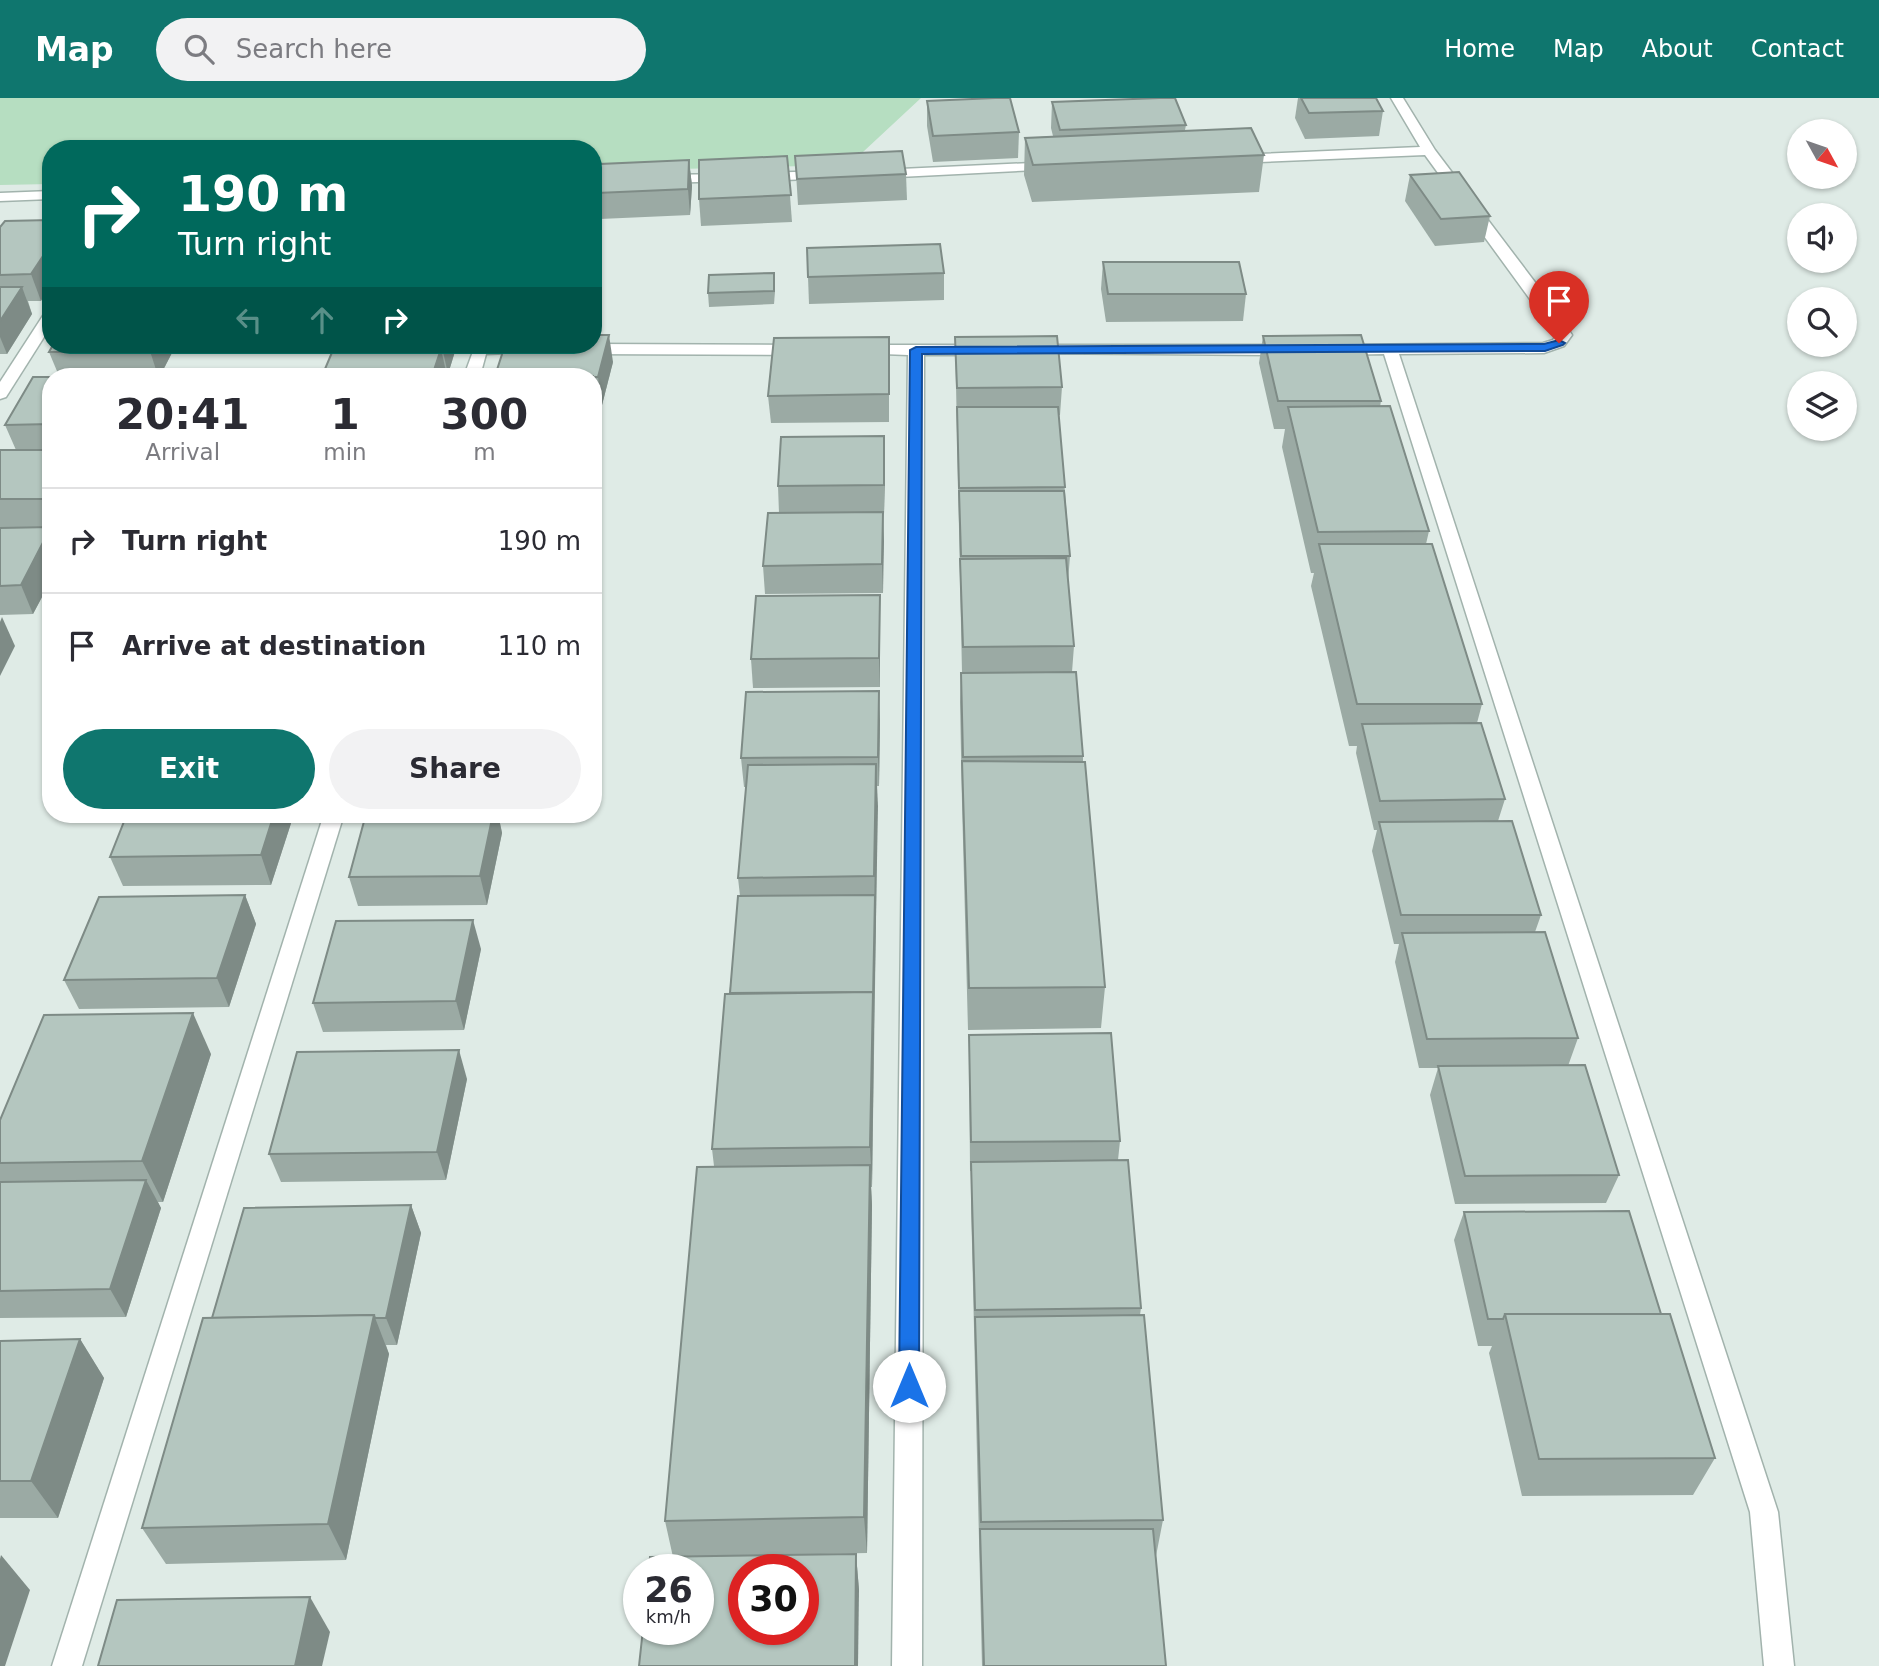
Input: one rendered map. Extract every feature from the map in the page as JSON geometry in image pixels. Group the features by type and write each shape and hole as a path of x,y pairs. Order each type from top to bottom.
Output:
{"street":[{"path":"848,350 1390,350 1545,348 1559,343 1564,335 1551,313 1429,151 1397,98"},
{"path":"1222,159 1429,151"},
{"path":"864,174 1071,166"},
{"path":"647,180 837,175"},
{"path":"0,197 42,195"},
{"path":"0,394 42,328"},
{"path":"602,349 821,350"},
{"path":"907,1666 916,350"},
{"path":"1390,350 1764,1512 1779,1666"},
{"path":"67,1666 331,823"}],"green space":[{"path":"0,98 921,98 849,165 602,171 602,140 42,140 42,184 0,185"}],"building":[{"path":"1010,98 1019,132 933,136 927,101"},
{"path":"1175,98 1186,125 1060,130 1052,102"},
{"path":"1301,98 1376,98 1383,111 1309,113"},
{"path":"1251,128 1264,155 1033,165 1025,138"},
{"path":"902,151 906,174 797,179 795,156"},
{"path":"787,156 791,195 699,199 699,160"},
{"path":"689,160 688,189 602,193 602,164"},
{"path":"1459,172 1490,216 1441,219 1410,175"},
{"path":"42,220 42,258 31,274 0,275 0,227 5,221"},
{"path":"940,244 944,273 808,277 807,248"},
{"path":"1103,262 1239,262 1246,294 1108,294"},
{"path":"774,273 774,291 708,293 709,275"},
{"path":"0,287 22,287 0,321"},
{"path":"602,335 609,335 600,368 498,368 502,354 602,354"},
{"path":"1361,335 1381,401 1278,401 1263,336"},
{"path":"1057,336 1062,387 957,388 955,337"},
{"path":"889,337 889,394 768,396 774,338"},
{"path":"331,354 439,354 435,368 325,368"},
{"path":"33,377 42,377 42,424 5,425"},
{"path":"1390,406 1429,531 1318,532 1288,407"},
{"path":"957,407 1058,407 1065,487 959,488"},
{"path":"884,436 884,485 778,486 781,437"},
{"path":"0,450 42,450 42,499 0,499"},
{"path":"959,491 1064,491 1070,556 961,556"},
{"path":"883,512 882,564 763,566 768,513"},
{"path":"42,527 42,544 21,585 0,586 0,528"},
{"path":"1319,544 1432,544 1482,704 1357,704"},
{"path":"1066,558 1074,646 963,647 960,559"},
{"path":"880,595 879,658 751,659 756,596"},
{"path":"1076,672 1083,756 963,757 961,673"},
{"path":"879,691 878,757 741,758 746,692"},
{"path":"1481,723 1505,799 1380,801 1362,724"},
{"path":"962,761 1085,762 1105,987 969,988"},
{"path":"876,764 874,876 738,878 748,765"},
{"path":"1512,821 1541,915 1401,915 1379,822"},
{"path":"123,823 271,823 261,855 110,857"},
{"path":"364,823 491,823 480,876 349,877"},
{"path":"245,895 217,978 64,980 99,897"},
{"path":"875,895 873,1000 873,992 730,993 738,896"},
{"path":"473,920 456,1001 313,1003 336,921"},
{"path":"1545,932 1578,1038 1427,1039 1402,933"},
{"path":"873,992 870,1147 712,1149 725,994"},
{"path":"193,1013 142,1161 0,1163 0,1120 44,1015"},
{"path":"1111,1033 1120,1141 971,1142 969,1035"},
{"path":"459,1050 437,1152 269,1154 297,1052"},
{"path":"1585,1065 1619,1175 1465,1176 1438,1066"},
{"path":"1128,1160 1141,1308 975,1310 971,1162"},
{"path":"870,1165 864,1517 665,1521 697,1167"},
{"path":"146,1180 110,1289 0,1291 0,1182"},
{"path":"411,1205 386,1318 375,1318 374,1315 212,1318 244,1208"},
{"path":"1629,1211 1661,1314 1505,1314 1503,1319 1488,1319 1464,1212"},
{"path":"1505,1314 1670,1314 1715,1458 1539,1459"},
{"path":"374,1315 328,1524 142,1528 203,1318"},
{"path":"1144,1315 1163,1520 981,1522 975,1317"},
{"path":"80,1339 31,1481 0,1481 0,1341"},
{"path":"980,1529 1153,1529 1166,1666 984,1666"},
{"path":"856,1554 855,1666 639,1666 641,1645 714,1645 714,1556 728,1556 728,1645 819,1645 819,1555"},
{"path":"310,1597 295,1666 98,1666 117,1600"}],"route":[{"path":"909,1386 916,350 1390,350 1545,348 1559,343"}]}
